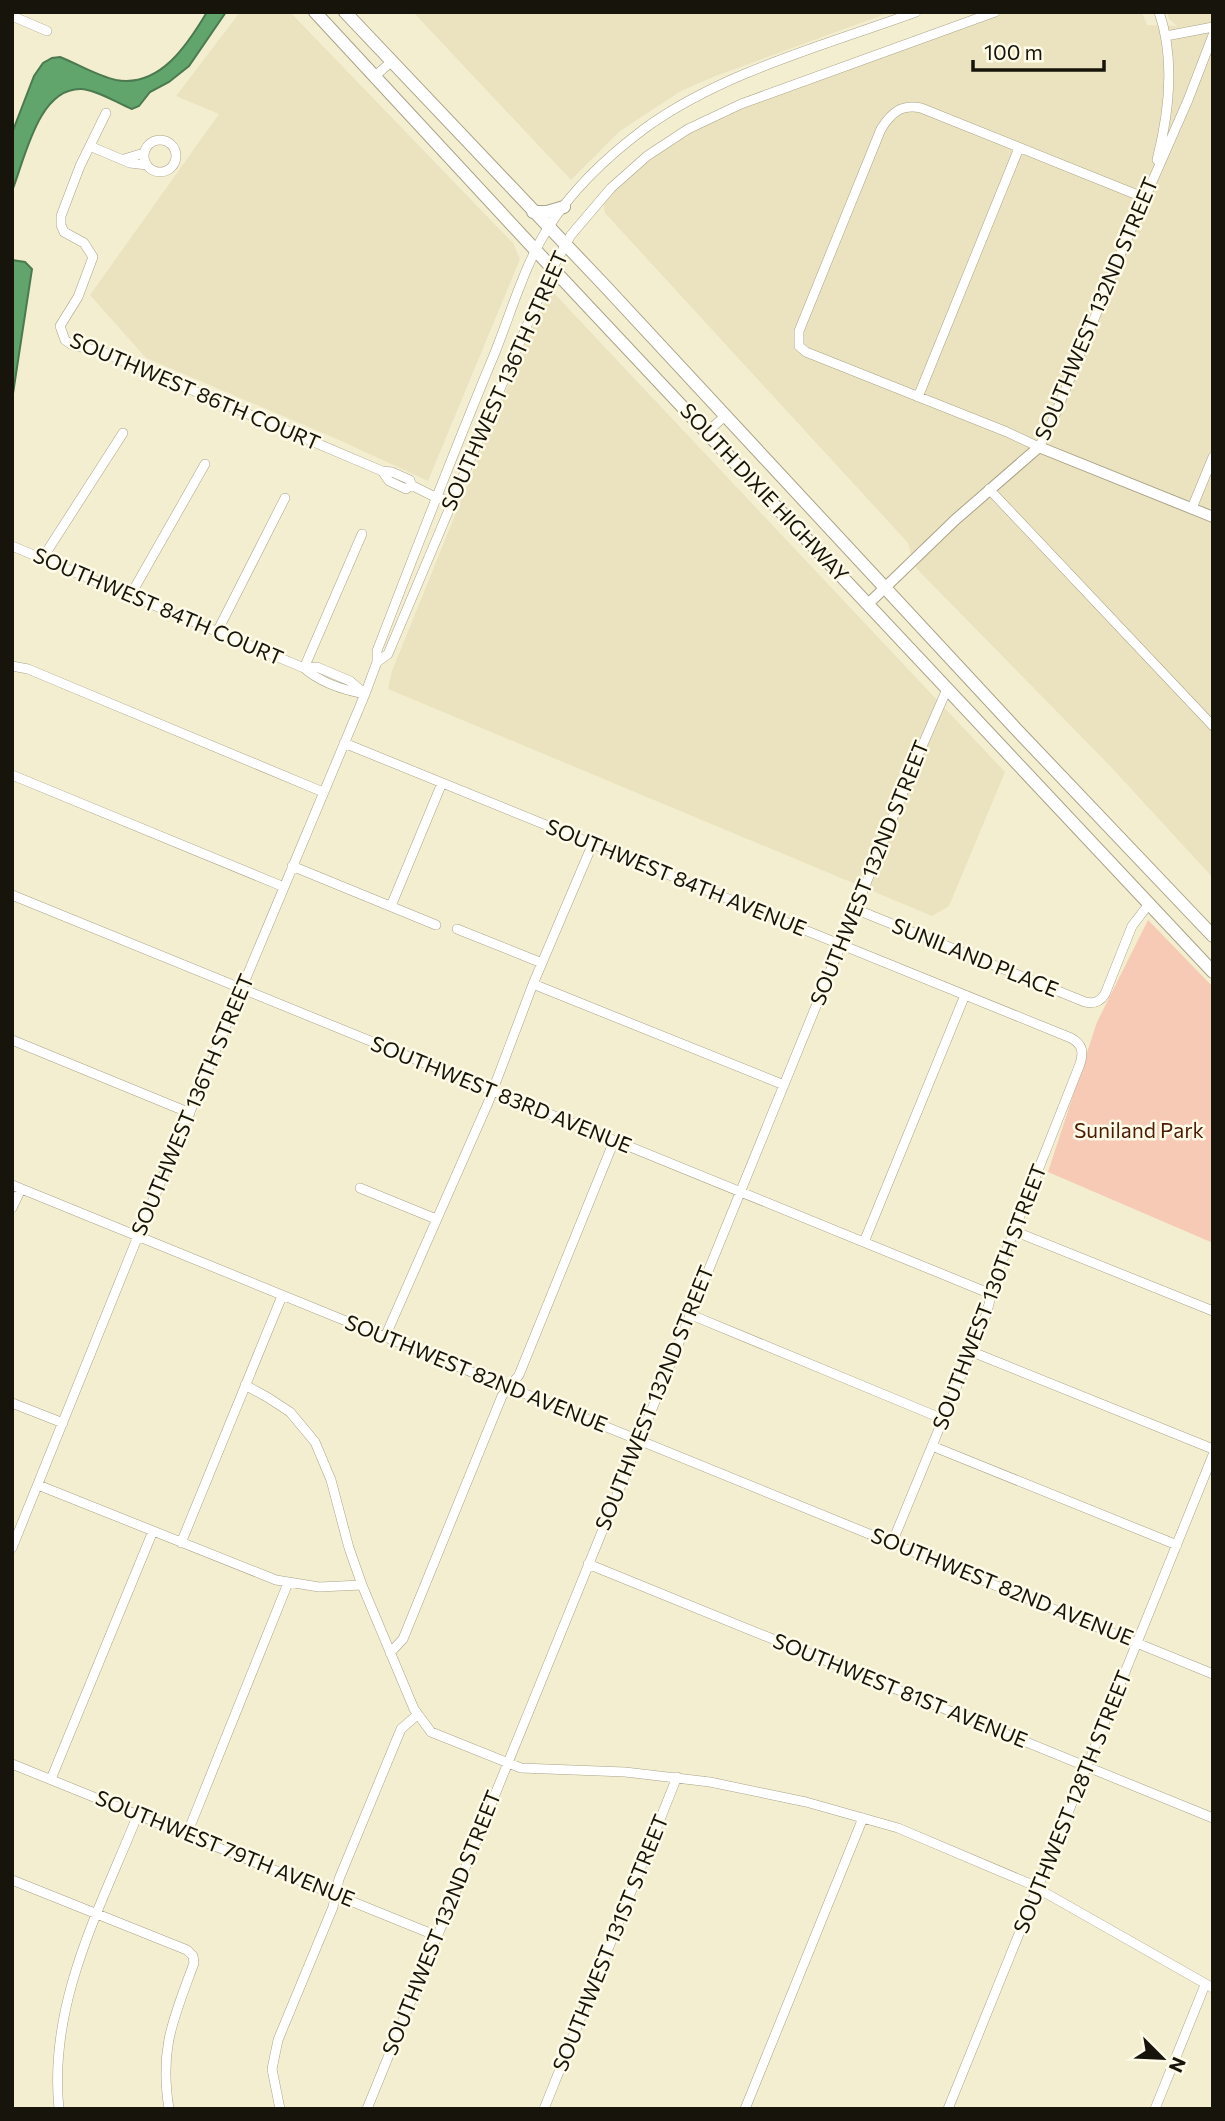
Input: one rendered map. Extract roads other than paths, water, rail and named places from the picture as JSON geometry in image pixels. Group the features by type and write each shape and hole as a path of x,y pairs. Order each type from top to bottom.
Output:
{"highway":[{"name":"SOUTH DIXIE HIGHWAY","path":"315,12 1213,972"},
{"name":"SOUTH DIXIE HIGHWAY","path":"345,12 1213,936"},
{"path":"533,212 547,212 564,207"},
{"path":"947,689 965,674"},
{"path":"1149,904 1167,887"}],"main road":[{"name":"SOUTHWEST 132ND STREET","path":"868,604 989,489 1039,447"},
{"path":"1039,447 1213,517"}],"street":[{"name":"SOUTHWEST 136TH STREET","path":"12,1548 138,1236 365,694 377,662 377,651 437,498 548,228 609,158 645,129 687,102 726,83 916,12"},
{"name":"SOUTHWEST 136TH STREET","path":"377,662 388,654 552,268 565,245 594,207 621,178 659,147 688,129 741,104 995,12"},
{"path":"1152,182 1166,113 1168,85 1166,36 1159,12"},
{"path":"12,16 47,31"},
{"path":"1166,36 1213,27"},
{"name":"SOUTHWEST 132ND STREET","path":"1039,447 1188,100 1213,35"},
{"path":"374,77 392,61"},
{"path":"1039,447 806,352 797,343 799,331 881,129 886,120 900,108 921,108 1145,198"},
{"name":"SOUTHWEST 86TH COURT","path":"106,113 92,147 80,166 60,220 64,232 84,243 93,257 78,297 60,326 65,340 72,345 100,351 382,471 389,481 406,489 411,485 437,498"},
{"path":"92,147 136,164 147,165 156,171 166,170 174,163 175,152 169,144 159,140 149,144 144,153 147,165"},
{"path":"918,397 1019,148"},
{"path":"124,159 144,153"},
{"path":"707,432 725,416"},
{"path":"42,559 123,433"},
{"path":"1192,508 1213,457"},
{"path":"130,596 205,464"},
{"path":"989,489 1213,726"},
{"path":"217,632 285,498"},
{"path":"437,498 452,500"},
{"path":"304,668 362,534"},
{"name":"SOUTHWEST 84TH COURT","path":"12,546 304,668 317,667 350,681 365,694"},
{"path":"12,666 29,669 323,792"},
{"name":"SOUTHWEST 132ND STREET","path":"367,2109 689,1314 947,689"},
{"name":"SOUTHWEST 84TH AVENUE","path":"344,743 1071,1038 1083,1049"},
{"path":"12,775 284,887"},
{"path":"391,906 442,783"},
{"path":"385,1337 492,1092 533,984 593,844"},
{"path":"292,866 436,925"},
{"name":"SOUTHWEST 83RD AVENUE","path":"12,895 991,1294"},
{"name":"SUNILAND PLACE","path":"855,909 1085,1002 1096,1003 1105,994 1132,926 1149,904"},
{"path":"457,929 542,963"},
{"path":"533,984 784,1085"},
{"path":"864,1242 965,995"},
{"path":"12,1040 190,1113"},
{"name":"SOUTHWEST 130TH STREET","path":"892,1543 986,1315 991,1294 1080,1064 1083,1049"},
{"path":"390,1653 403,1639 502,1396 519,1375 614,1141"},
{"path":"12,1208 16,1187"},
{"name":"SOUTHWEST 82ND AVENUE","path":"16,1187 1213,1674"},
{"path":"360,1188 436,1219"},
{"path":"1014,1231 1213,1311"},
{"path":"181,1543 282,1296"},
{"path":"689,1314 943,1419"},
{"path":"970,1351 1213,1449"},
{"path":"245,1385 267,1396 289,1412 315,1443 331,1480 349,1548 362,1584 417,1715 426,1728 437,1735 521,1768 577,1769 677,1777 764,1792 863,1818 930,1840 1038,1888 1209,1987 1154,2109"},
{"path":"12,1402 63,1423"},
{"path":"932,1446 1177,1545"},
{"name":"SOUTHWEST 128TH STREET","path":"948,2109 1213,1455"},
{"path":"38,1485 288,1583 332,1587 362,1584"},
{"path":"51,1779 153,1531"},
{"name":"SOUTHWEST 81ST AVENUE","path":"588,1564 1213,1818"},
{"path":"187,1834 288,1583"},
{"path":"279,2109 273,2079 275,2049 333,1907 339,1878 401,1729 417,1715"},
{"name":"SOUTHWEST 79TH AVENUE","path":"12,1763 437,1936"},
{"name":"SOUTHWEST 131ST STREET","path":"544,2109 677,1777"},
{"path":"60,2109 57,2064 61,2021 72,1978 138,1814"},
{"path":"745,2109 863,1818"},
{"path":"12,1880 187,1950 193,1956 194,1963 175,2011 167,2045 166,2081 169,2109"}],"park label":[{"name":"Suniland Park","path":"1139,1131"}]}
